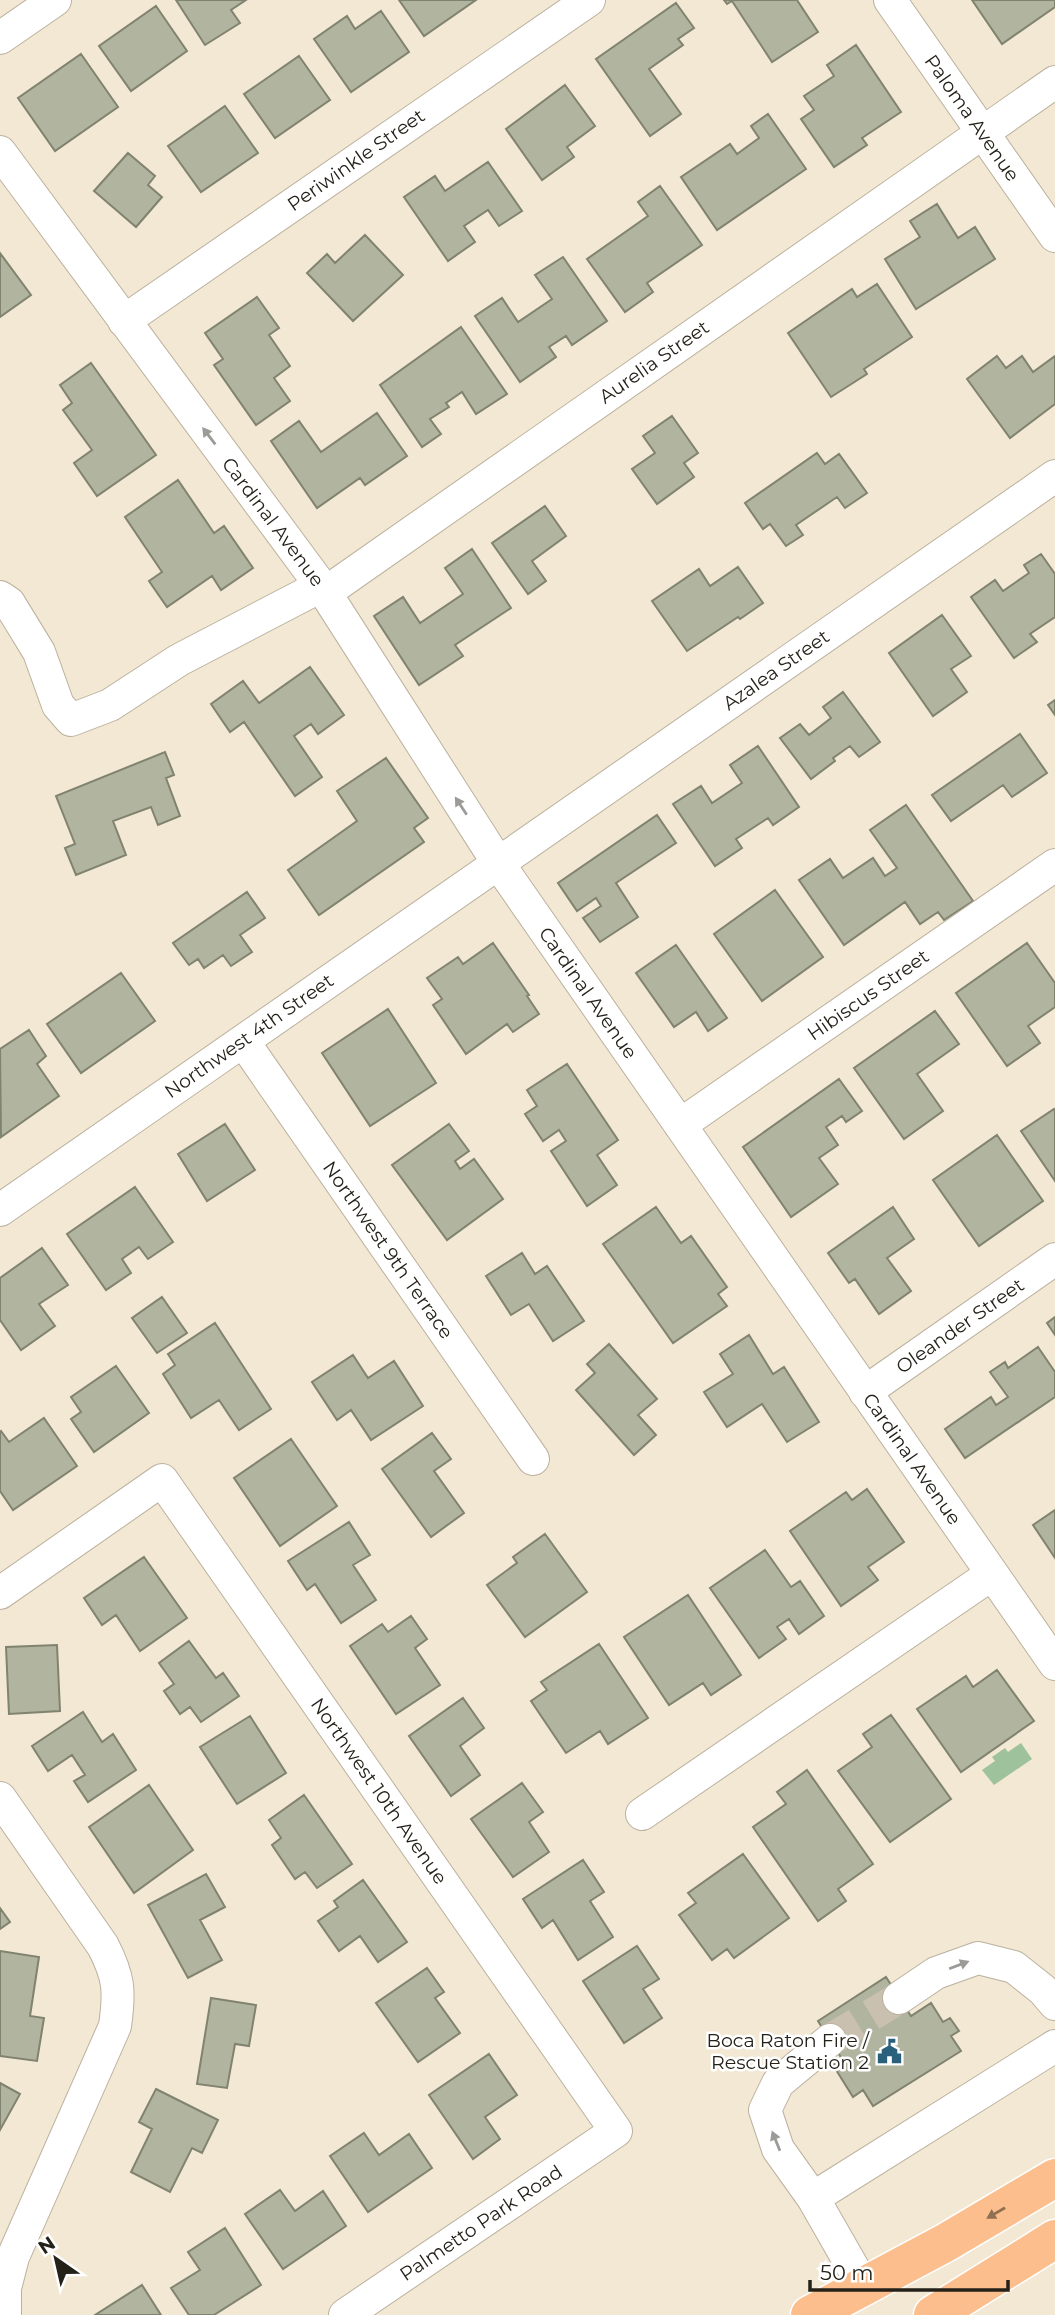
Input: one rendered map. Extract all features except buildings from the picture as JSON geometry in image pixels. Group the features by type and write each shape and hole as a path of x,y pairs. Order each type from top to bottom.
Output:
{"main road":[{"path":"810,2315 945,2243 1055,2178"},
{"path":"933,2315 1055,2239"}],"street":[{"path":"0,38 55,0"},
{"name":"Periwinkle Street","path":"124,321 589,0"},
{"name":"Paloma Avenue","path":"890,0 1055,236"},
{"name":"Aurelia Street","path":"0,597 9,603 39,652 58,705 71,720 110,705 179,660 323,589 1055,82"},
{"name":"Cardinal Avenue","path":"0,152 323,589 498,863 1055,1664"},
{"name":"Azalea Street","path":"498,863 1055,476"},
{"name":"Northwest 4th Street","path":"0,1210 498,863"},
{"name":"Hibiscus Street","path":"680,1125 1055,865"},
{"name":"Northwest 9th Terrace","path":"243,1041 533,1459"},
{"name":"Oleander Street","path":"865,1392 1055,1259"},
{"name":"Northwest 10th Avenue","path":"0,1592 162,1480 616,2131"},
{"path":"642,1814 992,1574"},
{"path":"0,1798 103,1945 114,1967 119,1997 115,2025 13,2257 5,2288 5,2315"},
{"path":"899,1998 936,1973 978,1958 1014,1967 1043,1990 1055,2004"},
{"path":"830,2040 778,2083 765,2110 778,2149 813,2198 864,2287"},
{"path":"813,2198 1055,2046"},
{"name":"Palmetto Park Road","path":"345,2315 616,2131"}],"shaded area":[{"path":"1021,1743 1032,1759 994,1785 982,1770 995,1761 992,1757 1005,1748 1008,1752"}],"tunnel":[{"path":"830,2040 899,1998"}],"place":[{"name":"Boca Raton Fire / Rescue Station 2","path":"889,2051"}]}
